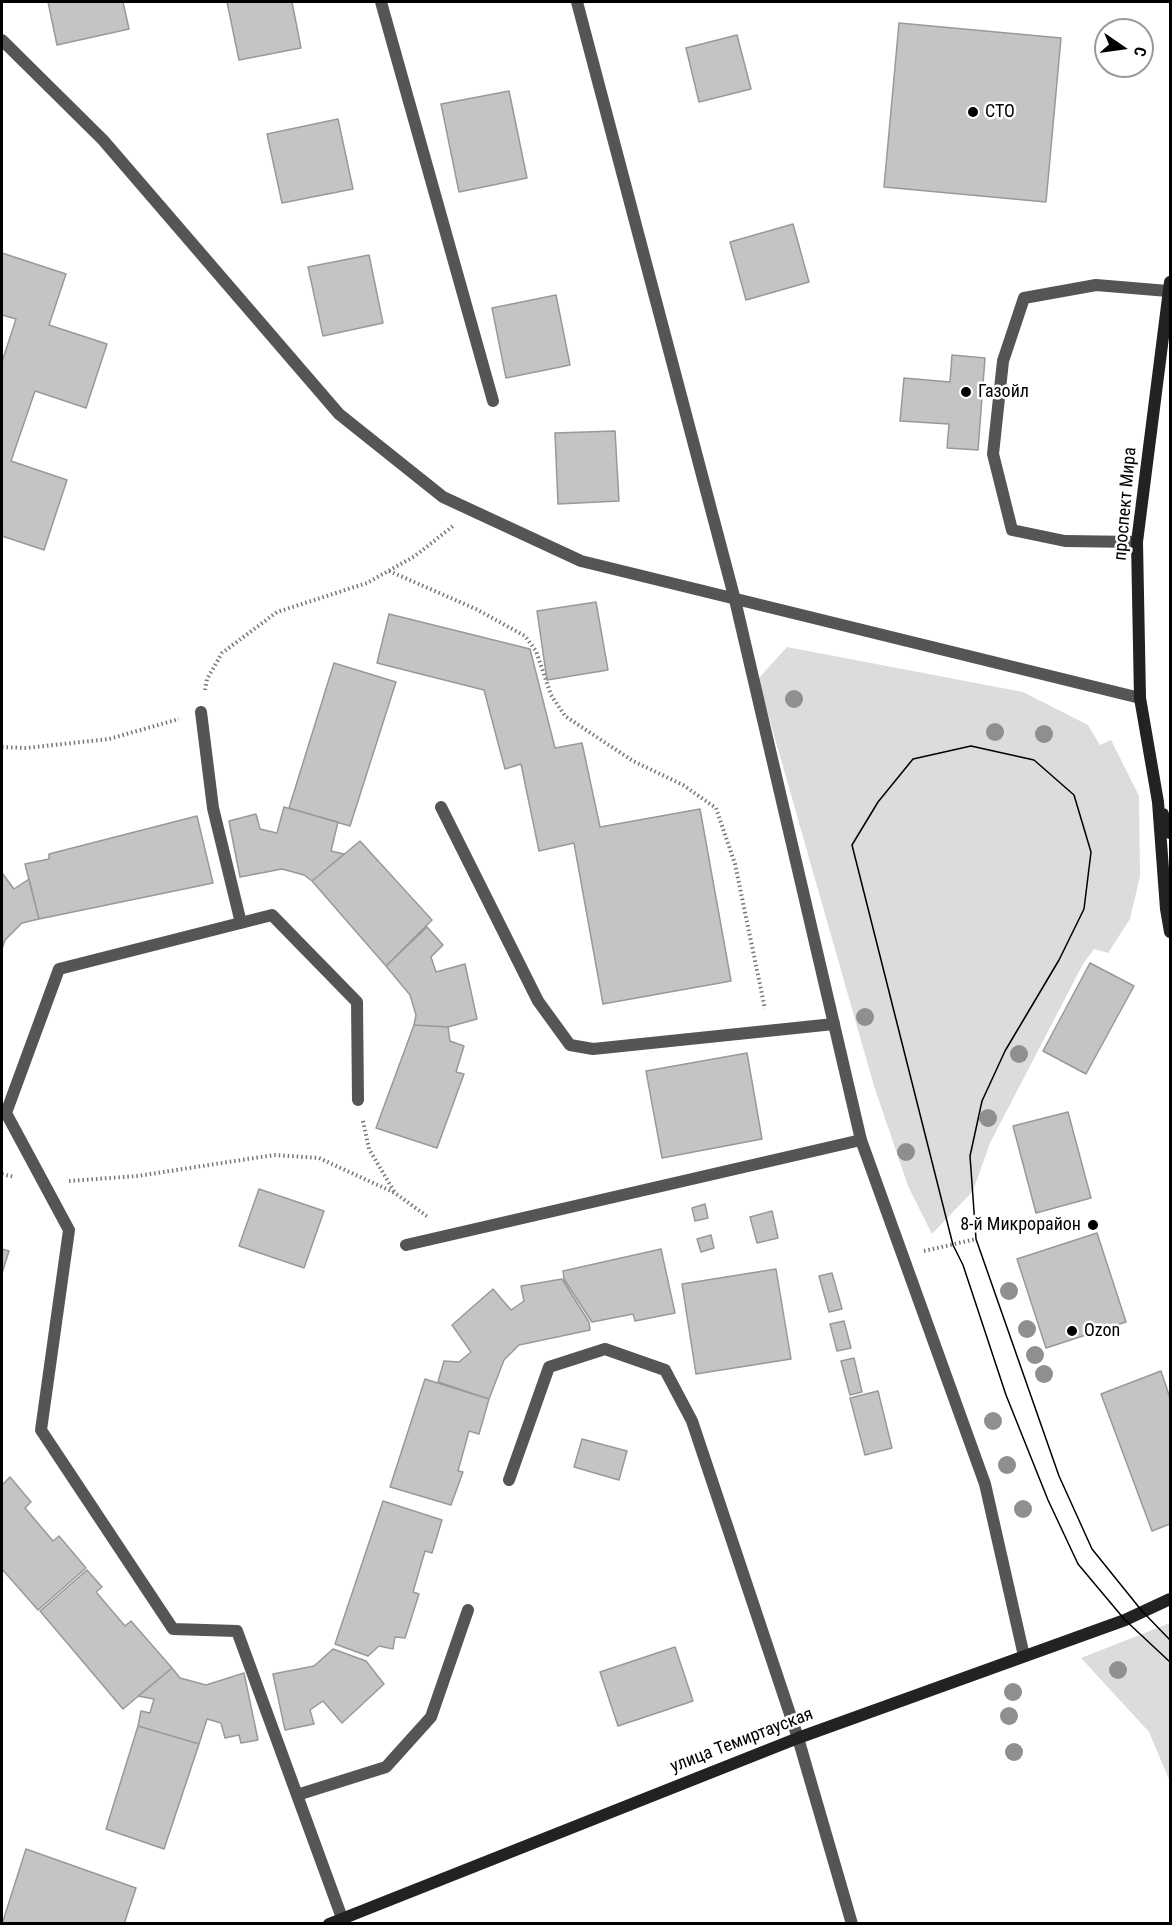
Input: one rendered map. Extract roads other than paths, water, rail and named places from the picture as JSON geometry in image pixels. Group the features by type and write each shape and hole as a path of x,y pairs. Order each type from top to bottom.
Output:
{"street":[{"path":"381,2 493,400"},
{"path":"576,2 735,600 861,1140 985,1484 1024,1656"},
{"path":"2,40 103,140 339,414 443,497 581,561 1140,698"},
{"path":"1137,542 1065,541 1011,530 993,454 1003,362 1023,298 1096,285 1169,286"},
{"name":"проспект Мира","path":"1169,286 1137,542 1140,698 1158,801 1166,909 1170,932"},
{"path":"201,712 213,808 241,923"},
{"name":"проспект Мира","path":"1158,801 1170,833"},
{"path":"441,807 538,1001 570,1045 593,1049 834,1024"},
{"path":"342,1918 237,1631 173,1629 40,1430 69,1230 6,1113 59,969 272,915 357,1002 358,1100"},
{"path":"406,1245 861,1140"},
{"path":"509,1480 549,1367 605,1349 665,1370 692,1421 798,1738 852,1923"},
{"name":"улица Темиртауская","path":"329,1923 798,1738 1125,1620 1170,1599"},
{"path":"297,1795 386,1767 431,1717 468,1610"}],"tram line":[{"path":"1170,1640 1142,1611 1092,1549 1059,1476 976,1239 970,1156 982,1101 1005,1051 1059,960 1084,909 1091,852 1074,795 1034,760 971,746 913,759 878,802 852,845 953,1245 963,1265 1006,1395 1048,1500 1078,1564 1125,1620 1170,1662"}],"place":[{"name":"СТО","path":"973,112"},
{"name":"Газойл","path":"966,392"},
{"name":"8-й Микрорайон","path":"1093,1225"},
{"name":"Ozon","path":"1072,1331"}]}
